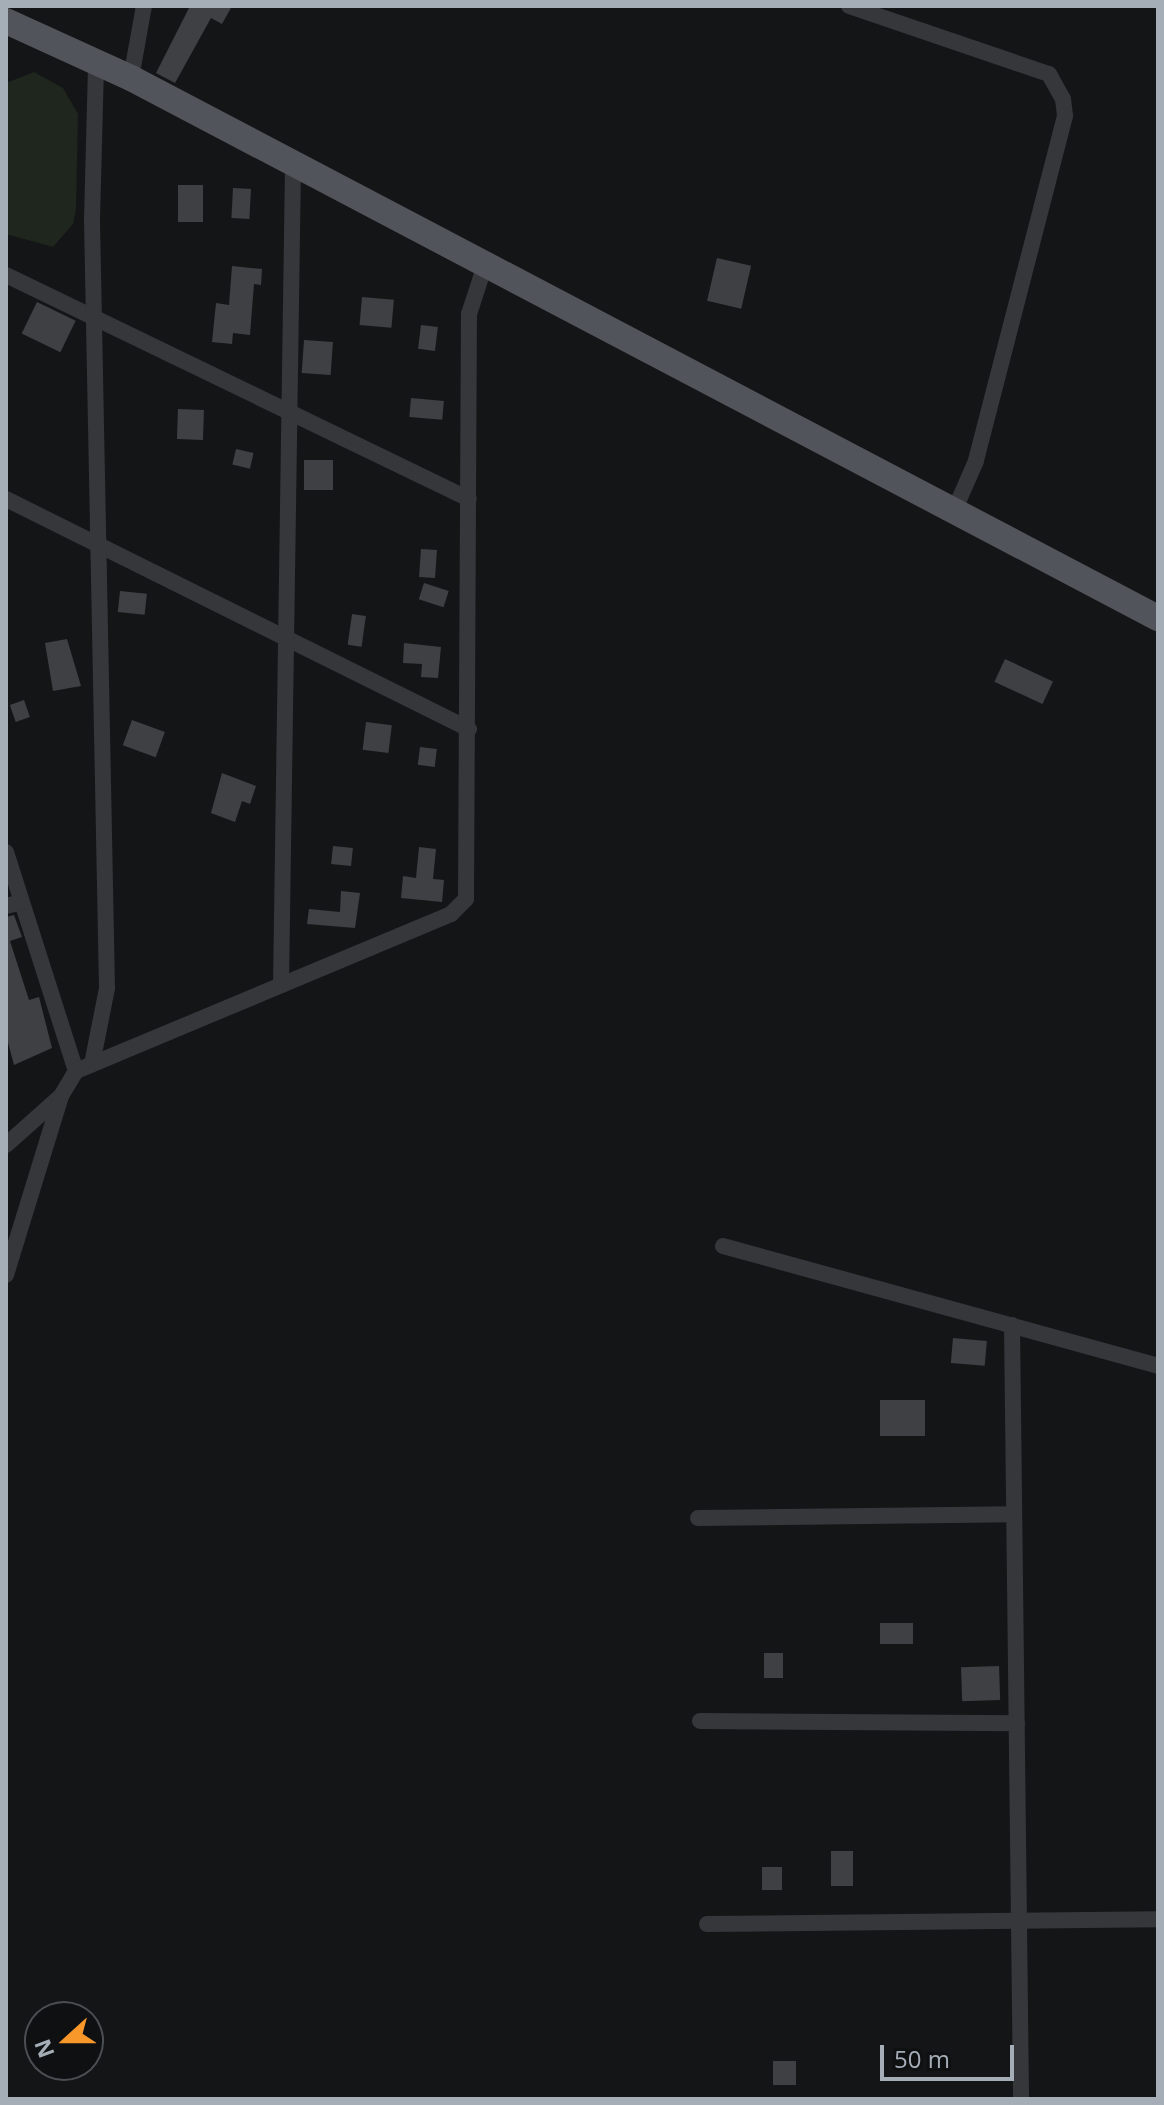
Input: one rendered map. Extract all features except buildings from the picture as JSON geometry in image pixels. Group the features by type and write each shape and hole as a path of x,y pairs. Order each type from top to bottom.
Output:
{"main road":[{"path":"6,21 131,78 1158,618"}],"street":[{"path":"131,78 144,6"},
{"path":"849,6 1049,74 1063,99 1065,116 976,461 954,511"},
{"path":"6,1145 61,1096 84,1068 107,988 94,314 96,62"},
{"path":"281,985 293,164"},
{"path":"84,1068 451,914 466,899 469,314 485,265"},
{"path":"6,275 94,314 469,499"},
{"path":"6,499 469,729"},
{"path":"6,852 14,904 84,1068"},
{"path":"6,1275 61,1096"},
{"path":"723,1246 1158,1366"},
{"path":"1012,1325 1023,1921 1021,2099"},
{"path":"698,1518 1014,1514"},
{"path":"700,1721 1017,1723"},
{"path":"707,1924 1158,1919"}],"shaded area":[{"path":"34,72 63,88 78,114 76,209 73,224 53,247 6,234 6,83"}]}
